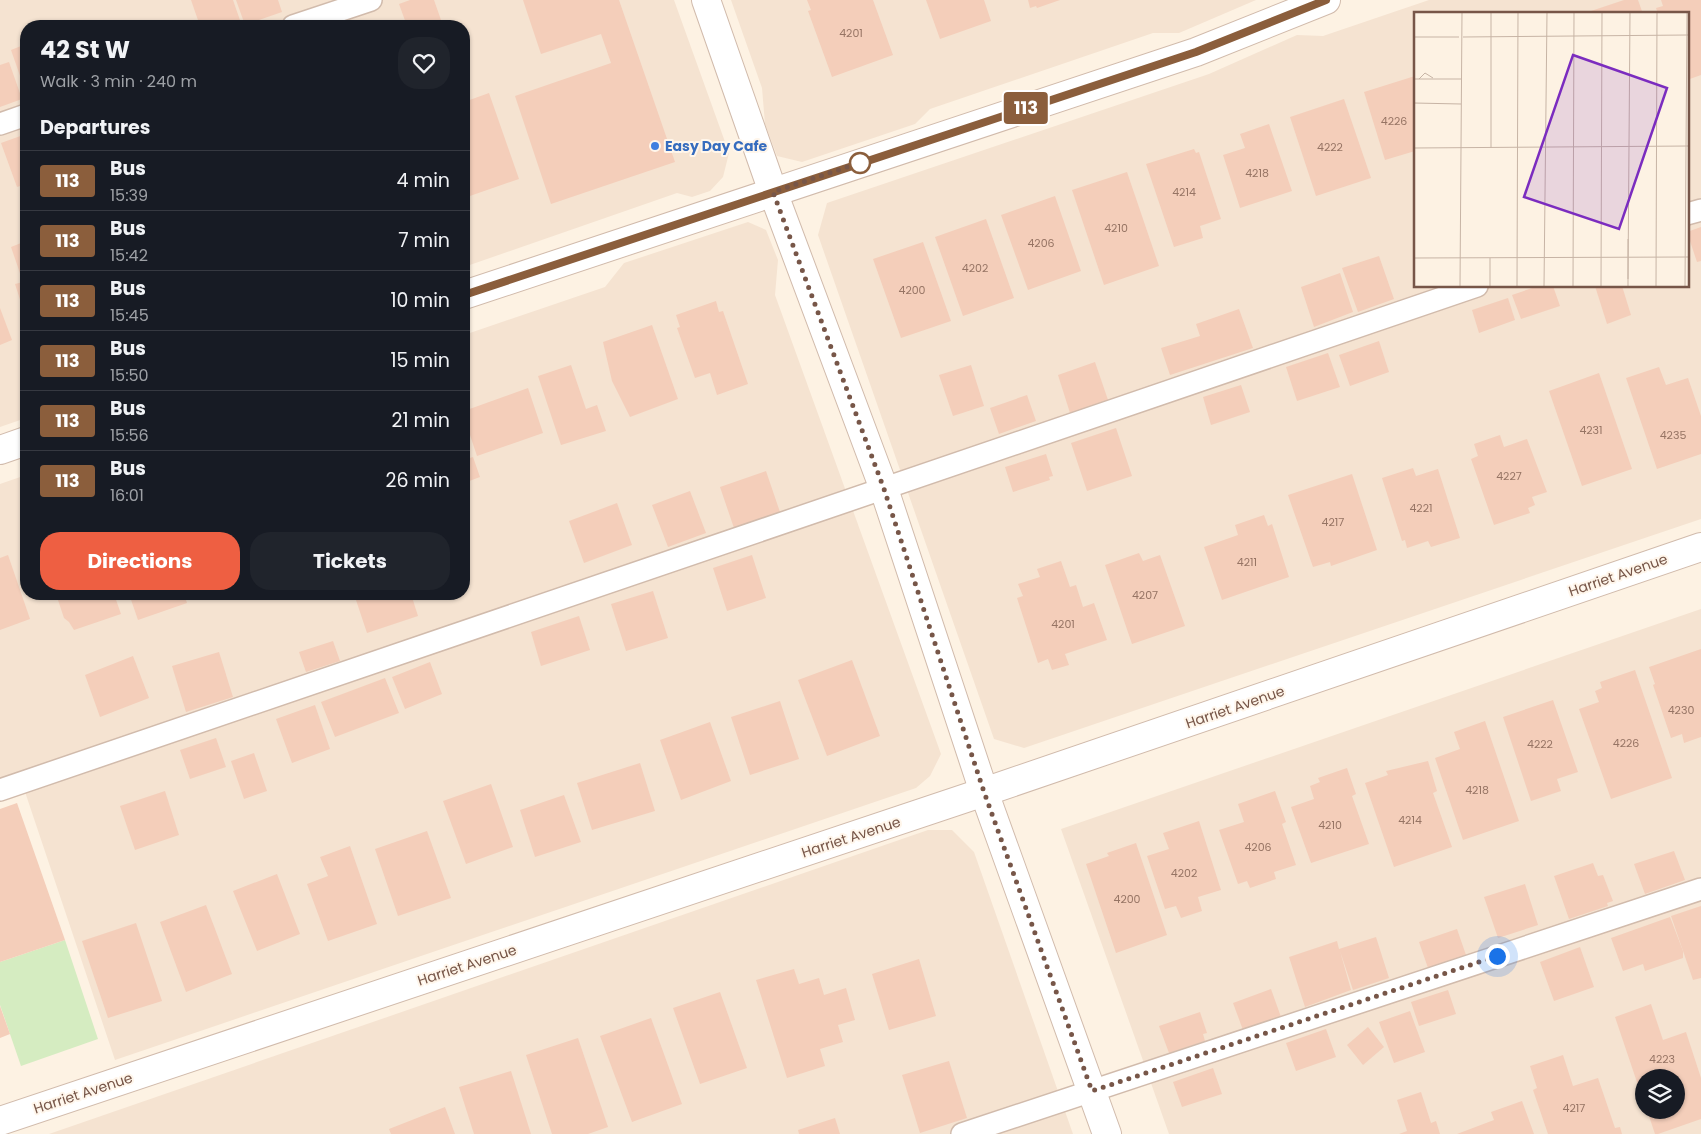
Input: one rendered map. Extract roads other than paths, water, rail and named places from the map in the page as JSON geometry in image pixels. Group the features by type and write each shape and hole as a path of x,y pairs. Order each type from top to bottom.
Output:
{"street":[{"path":"706,0 773,192 884,489 984,792 1107,1134"},
{"path":"470,293 1196,52 1326,0"},
{"path":"0,450 20,443"},
{"name":"Harriet Avenue","path":"0,1121 984,792 1701,547"}],"lane":[{"path":"311,20 371,0"},
{"path":"0,124 20,117"},
{"path":"1688,214 1701,210"},
{"path":"0,790 1470,288"},
{"path":"962,1134 1701,889"}],"place":[{"name":"Easy Day Cafe","path":"655,146"}]}
